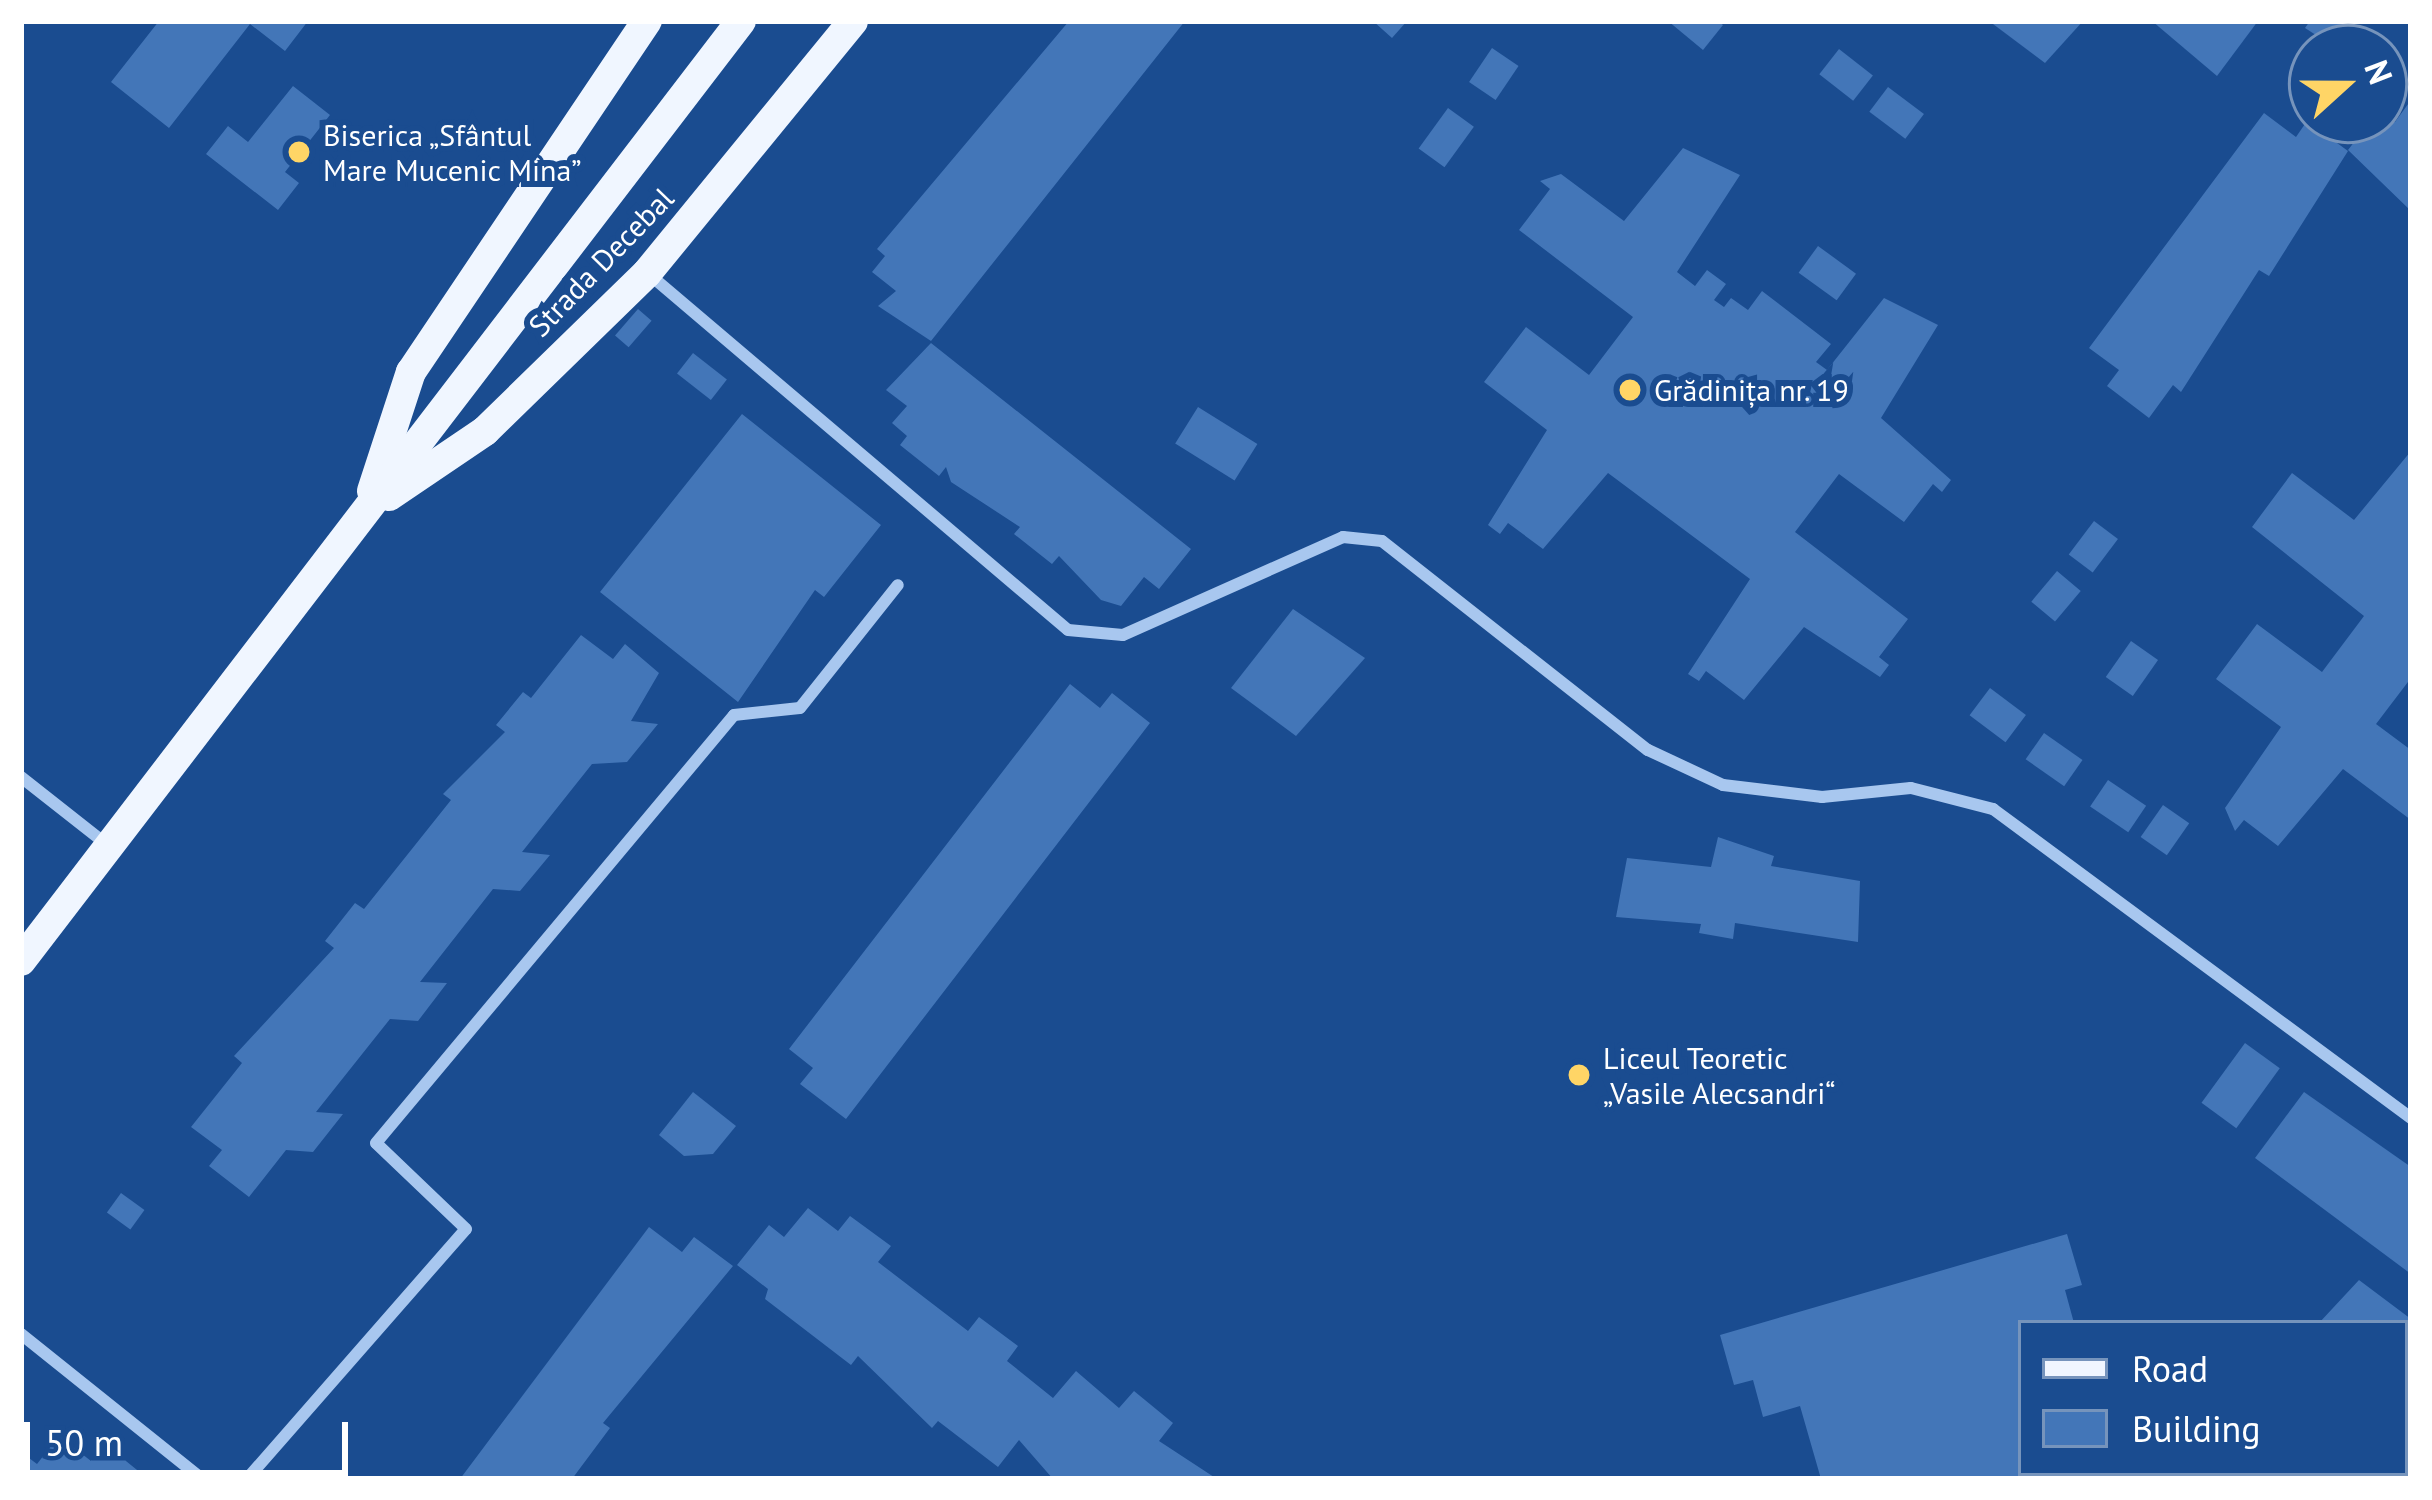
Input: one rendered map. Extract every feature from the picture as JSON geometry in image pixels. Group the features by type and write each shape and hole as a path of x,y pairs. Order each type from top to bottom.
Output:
{"main road":[{"name":"Strada Decebal","path":"364,513 412,371 646,21"},
{"name":"Strada Decebal","path":"21,961 741,21"},
{"name":"Strada Decebal","path":"364,513 485,431 647,273 853,21"}],"street":[{"path":"647,273 1068,630 1123,635 1343,536 1382,541 1648,750 1724,785 1822,796 1911,788 1993,809 2411,1118"},
{"path":"247,1479 466,1229 376,1143 734,715 800,707 898,585"},
{"path":"21,777 112,848"},
{"path":"21,1334 202,1479"}],"building":[{"path":"159,21 308,21 285,51 250,24 169,128 111,82"},
{"path":"1069,21 1185,21 931,341 878,306 896,291 872,272 885,256 877,249"},
{"path":"1373,21 1407,21 1392,38"},
{"path":"1668,21 1718,21 1723,25 1703,50"},
{"path":"1989,21 2083,21 2045,63"},
{"path":"2152,21 2258,21 2217,76"},
{"path":"2310,21 2354,21 2352,24 2308,24"},
{"path":"1492,48 1519,66 1496,100 1469,82"},
{"path":"1839,49 1873,75 1853,101 1819,74"},
{"path":"293,86 330,115 285,172 299,183 278,210 206,154 228,126 248,142"},
{"path":"1888,87 1924,114 1905,139 1869,112"},
{"path":"2411,100 2411,211 2348,150 2353,144 2408,144"},
{"path":"1448,108 1474,127 1444,167 1419,148"},
{"path":"2264,113 2288,131 2288,144 2338,144 2348,151 2269,276 2259,270 2181,392 2173,385 2149,418 2107,386 2119,370 2089,348"},
{"path":"1683,148 1740,175 1677,272 1695,286 1707,270 1726,284 1714,300 1724,307 1731,298 1748,310 1762,291 1831,344 1816,362 1827,370 1884,298 1938,325 1881,418 1951,480 1942,492 1933,484 1904,522 1839,474 1795,532 1908,619 1879,657 1889,665 1880,677 1804,627 1744,700 1706,671 1699,681 1688,674 1750,579 1608,473 1543,549 1508,523 1500,534 1488,525 1547,430 1484,382 1526,327 1589,375 1633,317 1519,230 1550,189 1540,181 1561,174 1624,221"},
{"path":"1818,246 1856,274 1837,300 1799,273"},
{"path":"638,309 652,321 629,347 615,335"},
{"path":"931,343 1191,549 1159,589 1144,577 1121,606 1101,600 1059,556 1052,564 1014,534 1020,527 951,482 946,467 939,476 900,445 907,436 892,423 907,406 886,390"},
{"path":"693,353 727,379 711,400 677,373"},
{"path":"1198,407 1257,444 1235,481 1175,443"},
{"path":"742,414 881,525 824,597 815,590 738,702 600,592"},
{"path":"2411,451 2411,678 2376,724 2411,750 2411,820 2343,769 2278,846 2244,820 2235,831 2225,808 2281,727 2216,679 2257,624 2322,672 2364,616 2252,527 2292,473 2354,520"},
{"path":"2094,521 2118,539 2093,573 2069,555"},
{"path":"2057,571 2081,591 2055,622 2031,602"},
{"path":"1293,609 1365,658 1296,736 1231,688"},
{"path":"581,635 613,659 625,644 659,673 631,721 658,724 627,762 592,764 522,852 550,855 520,891 493,889 420,982 447,983 418,1021 390,1019 316,1112 343,1114 313,1152 286,1150 249,1197 209,1166 222,1150 191,1127 242,1063 234,1056 334,948 325,941 355,903 364,909 451,800 443,794 505,732 496,725 523,692 531,698"},
{"path":"2131,641 2158,660 2133,696 2106,677"},
{"path":"1070,684 1100,708 1112,693 1150,723 846,1119 800,1084 813,1068 789,1049"},
{"path":"1990,688 2026,715 2005,742 1970,715"},
{"path":"2044,733 2083,760 2064,786 2026,759"},
{"path":"2108,780 2146,806 2128,832 2090,807"},
{"path":"2163,805 2189,823 2167,855 2141,837"},
{"path":"1718,837 1774,856 1771,866 1860,881 1858,942 1735,923 1733,939 1699,933 1701,924 1616,917 1627,858 1711,867"},
{"path":"2245,1043 2280,1068 2236,1128 2202,1103"},
{"path":"693,1092 736,1126 713,1154 684,1156 659,1135"},
{"path":"2304,1092 2411,1167 2411,1274 2255,1158"},
{"path":"121,1193 144,1210 130,1229 107,1212"},
{"path":"808,1208 838,1231 850,1216 891,1246 878,1262 968,1331 979,1317 1018,1346 1007,1361 1053,1398 1076,1371 1119,1408 1134,1391 1173,1423 1159,1441 1217,1479 1053,1479 1019,1440 998,1467 938,1421 932,1428 858,1356 851,1365 765,1299 768,1289 737,1265 769,1225 784,1237"},
{"path":"649,1227 682,1252 694,1237 733,1266 603,1423 610,1428 572,1479 460,1479"},
{"path":"2067,1234 2082,1285 2065,1290 2073,1320 2018,1320 2018,1476 2218,1479 1821,1479 1800,1406 1763,1417 1753,1380 1734,1385 1720,1335"},
{"path":"2359,1280 2411,1319 2408,1342 2408,1320 2322,1320"},
{"path":"59,1436 91,1461 105,1444 142,1474 21,1479 21,1452 37,1464"}],"place":[{"name":"Biserica „Sfântul Mare Mucenic Mina”","path":"299,152"},
{"name":"Grădinița nr. 19","path":"1630,390"},
{"name":"Liceul Teoretic „Vasile Alecsandri“","path":"1579,1075"}]}
